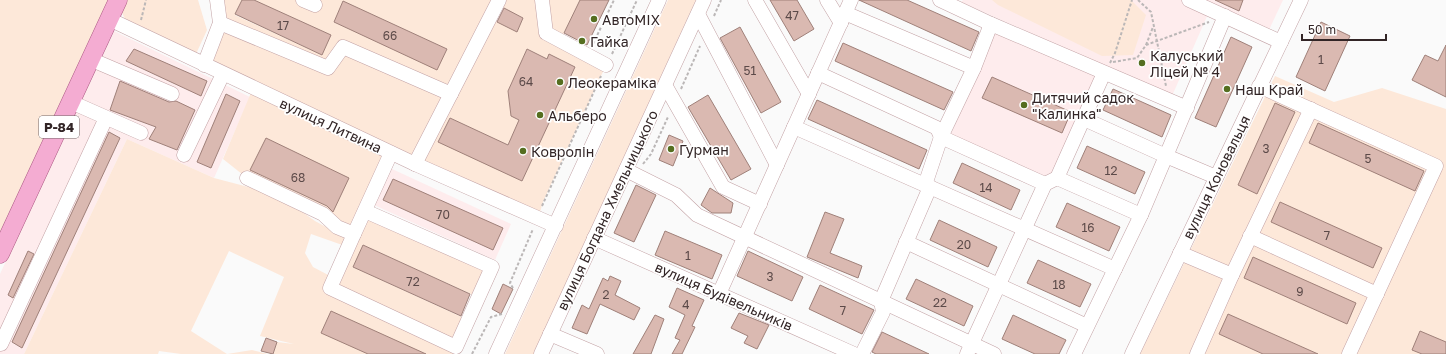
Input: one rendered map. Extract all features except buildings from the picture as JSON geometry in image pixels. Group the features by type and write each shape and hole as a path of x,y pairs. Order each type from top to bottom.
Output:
{"main road":[{"name":"Р-84","path":"0,254 118,0"}],"street":[{"path":"204,64 220,23 217,0"},
{"path":"415,164 499,0"},
{"path":"542,0 546,33 606,65"},
{"path":"496,354 659,0"},
{"name":"вулиця Богдана Хмельницького","path":"541,354 704,0"},
{"path":"755,0 809,94"},
{"path":"827,0 846,12 974,68"},
{"path":"940,0 991,24 1107,68 1169,101 1187,108"},
{"path":"1189,0 1281,42"},
{"name":"вулиця Коновальця","path":"1132,354 1301,0"},
{"path":"719,294 846,12"},
{"path":"698,14 777,166"},
{"path":"1074,354 1141,215 1226,16"},
{"name":"вулиця Литвина","path":"109,19 391,153 556,226"},
{"path":"220,23 328,68 344,47 451,94"},
{"path":"862,354 882,312 880,301 906,242 928,186 941,137 974,68 991,24"},
{"path":"90,59 172,94"},
{"path":"970,349 1025,230 1084,119 1107,68"},
{"path":"818,73 937,128 941,137 1141,215"},
{"path":"184,155 223,74"},
{"path":"665,85 723,187 760,204"},
{"path":"1259,86 1436,166 1349,354"},
{"path":"71,102 141,133"},
{"path":"1199,353 1232,275 1311,109"},
{"path":"1,344 106,118"},
{"path":"1084,119 1216,177"},
{"path":"794,127 1115,270"},
{"path":"365,211 492,267 454,351 330,288 391,153"},
{"path":"626,170 676,195 697,215 880,301 970,349 994,354"},
{"path":"247,178 323,214 337,227 354,234"},
{"path":"1250,236 1377,294"},
{"name":"вулиця Будівельників","path":"594,238 854,354"},
{"path":"906,242 1087,326"},
{"path":"1180,253 1232,275"},
{"path":"550,334 597,354"}],"path":[{"path":"140,34 146,0"},
{"path":"588,55 614,0"},
{"path":"510,295 513,288 510,283 538,219 542,202 636,0"},
{"path":"651,154 721,0"},
{"path":"1107,68 1115,53 1132,0"},
{"path":"1138,0 1151,12 1169,101"},
{"path":"1146,45 1226,16"},
{"path":"1107,68 1137,58 1146,45 1153,26"},
{"path":"472,354 491,317 502,314 504,308"}],"shaded area":[{"path":"0,0 108,0 0,232"},
{"path":"126,0 198,0 207,30 196,54 127,23 122,13"},
{"path":"217,0 242,0 235,15 322,55 331,35 254,0 580,0 561,40 607,63 543,202 538,219 391,153 365,210 492,267 453,354 273,354 277,342 294,344 260,336 284,277 229,251 191,331 227,354 181,354 159,351 158,354 24,354 127,139 214,178 264,191 290,203 315,221 350,240 354,234 247,178 223,159 253,88 204,65 220,23","holes":["343,1 447,49 437,69 334,22","500,6 523,18 517,32 494,20","527,49 547,59 550,55 575,67 522,181 438,141 450,118 508,145 519,120 511,116 508,91","311,234 348,247 332,277 313,267 305,253","363,245 473,295 464,318 353,267"]},
{"path":"668,0 696,0 534,354 505,354"},
{"name":"Калуський Ліцей № 4","path":"963,0 1283,0 1269,30 1212,5 1172,96 961,2"},
{"path":"992,0 1131,0 1146,15 1133,55 1102,56 998,5"},
{"path":"114,31 250,97 214,178 127,139 24,354 0,354 0,274"},
{"name":"Дитячий садок \"Калинка\"","path":"995,31 1097,77 1055,172 1043,176 951,134"},
{"path":"1275,76 1334,102 1382,88 1446,109 1446,354 1140,354"},
{"path":"390,168 511,224 495,260 374,205"},
{"path":"252,350 268,354 227,354"}],"place":[{"name":"АвтоMIX","path":"594,19"},
{"name":"Гайка","path":"582,41"},
{"name":"Калуський Ліцей № 4","path":"1142,63"},
{"name":"Леокераміка","path":"560,82"},
{"name":"Наш Край","path":"1227,89"},
{"name":"Дитячий садок \"Калинка\"","path":"1024,105"},
{"name":"Альберо","path":"540,115"},
{"name":"Гурман","path":"671,149"},
{"name":"Ковролін","path":"523,151"}]}
